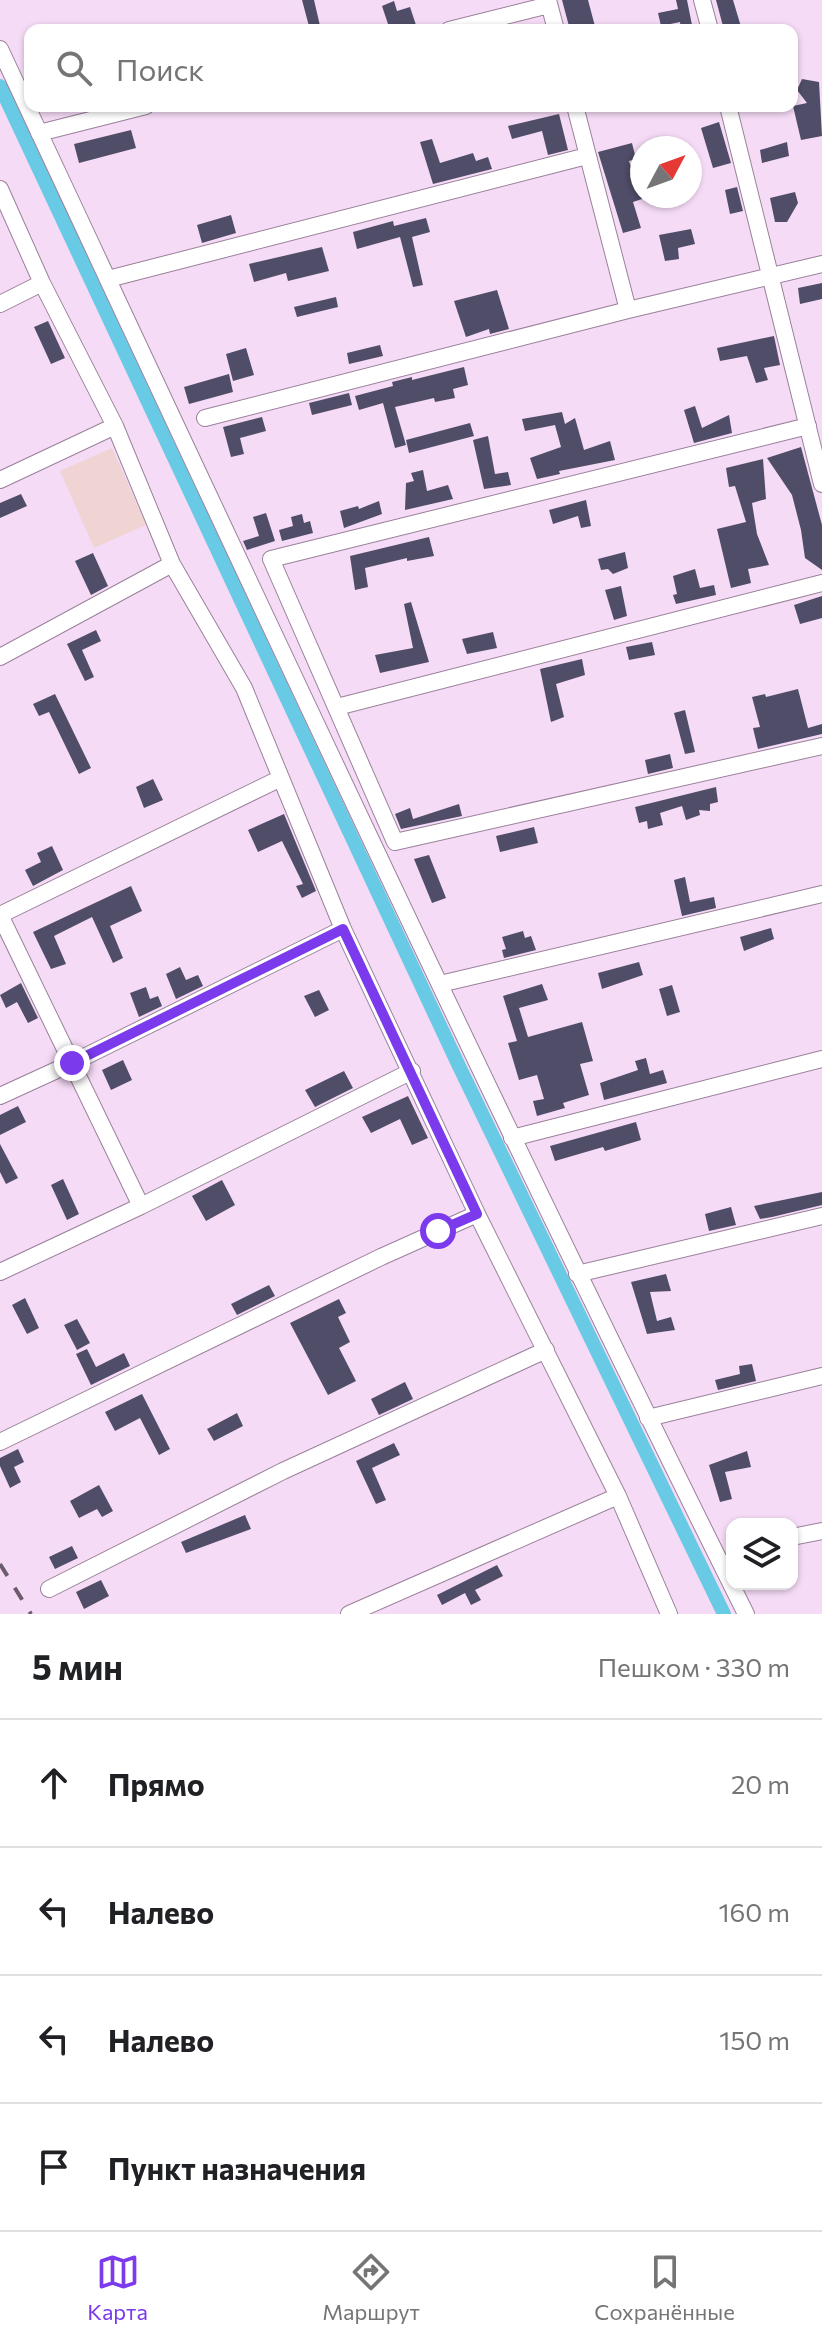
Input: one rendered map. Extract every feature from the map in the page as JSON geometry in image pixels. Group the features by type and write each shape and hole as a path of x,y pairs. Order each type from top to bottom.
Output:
{"street":[{"path":"702,0 708,24"},
{"path":"470,24 549,2 554,24"},
{"path":"0,49 24,101"},
{"path":"29,112 577,1274 648,1418 724,1552 746,1614"},
{"path":"39,133 122,112"},
{"path":"576,112 628,310"},
{"path":"729,112 822,484"},
{"path":"108,279 587,156"},
{"path":"0,189 42,283 115,426 172,564 244,688 343,929 477,1214 618,1496 669,1614"},
{"path":"205,418 822,264"},
{"path":"0,304 42,283"},
{"path":"0,480 115,426"},
{"path":"808,426 271,559 395,842 822,746"},
{"path":"0,657 172,564"},
{"path":"337,707 822,583"},
{"path":"141,1206 0,915 279,779"},
{"path":"440,984 822,894"},
{"path":"0,1096 343,929"},
{"path":"512,1138 822,1059"},
{"path":"0,1272 141,1206 412,1071"},
{"path":"0,1442 381,1257 477,1214"},
{"path":"577,1274 822,1216"},
{"path":"49,1589 283,1471 546,1350"},
{"path":"648,1418 822,1376"},
{"path":"349,1614 618,1496"},
{"path":"798,1536 822,1531"}],"shaded area":[{"path":"112,448 146,525 94,548 60,471"}],"building":[{"path":"302,0 314,0 320,24 308,24"},
{"path":"562,0 588,0 594,24 568,24"},
{"path":"676,0 687,0 692,24 661,24 658,13 678,9"},
{"path":"716,0 733,0 740,24 722,24"},
{"path":"394,1 397,11 410,7 416,24 388,24 382,6"},
{"path":"802,79 819,82 822,136 801,140 794,112 798,112 798,105 807,103 798,88"},
{"path":"559,114 568,150 548,155 542,131 512,139 508,126"},
{"path":"719,122 731,163 713,168 701,128"},
{"path":"131,130 136,148 79,163 74,144"},
{"path":"432,139 440,163 473,153 476,161 488,157 492,169 433,184 420,142"},
{"path":"787,142 789,156 762,163 760,150"},
{"path":"630,144 630,208 635,208 641,228 623,233 598,152"},
{"path":"737,187 743,211 730,214 725,190"},
{"path":"795,192 798,203 787,222 775,222 770,198"},
{"path":"231,215 236,233 202,243 197,225"},
{"path":"426,218 430,232 412,237 423,285 413,287 400,237 357,249 353,232 393,221 394,226"},
{"path":"691,229 695,244 678,248 679,259 665,261 659,235"},
{"path":"322,247 329,271 288,281 286,273 254,282 249,264"},
{"path":"822,283 822,299 800,304 798,288"},
{"path":"497,290 509,329 490,334 489,329 466,337 454,301"},
{"path":"336,297 338,307 297,317 294,307"},
{"path":"48,321 65,358 51,364 34,327"},
{"path":"774,336 780,365 764,368 768,380 756,383 747,356 720,361 717,348"},
{"path":"380,345 383,356 349,364 347,353"},
{"path":"246,348 254,375 233,381 226,354"},
{"path":"464,367 468,385 453,389 455,398 435,402 434,398 395,407 406,445 395,448 383,403 359,410 355,396 393,386 392,382"},
{"path":"229,374 233,392 189,404 184,387"},
{"path":"349,393 352,405 312,415 309,403"},
{"path":"695,406 702,428 729,415 732,433 694,443 684,410"},
{"path":"562,412 565,424 575,418 584,450 610,441 615,460 559,471 560,474 537,479 530,458 561,447 555,425 525,431 522,419"},
{"path":"262,417 266,431 240,438 244,454 231,457 223,427"},
{"path":"470,423 474,436 409,453 406,440"},
{"path":"488,436 495,474 508,472 511,485 484,489 473,440"},
{"path":"801,447 822,525 822,570 805,558 792,495 767,458"},
{"path":"763,459 766,499 752,503 757,534 769,565 748,569 751,583 731,588 717,529 746,522 735,486 729,487 726,468"},
{"path":"423,470 427,491 448,485 453,499 405,510 406,483 414,481 411,473"},
{"path":"21,494 27,506 0,518 0,503"},
{"path":"586,500 591,526 581,528 578,516 553,524 549,510"},
{"path":"379,501 382,514 344,528 340,511 358,506 359,509"},
{"path":"266,513 275,541 247,550 243,541 259,536 253,517"},
{"path":"302,514 304,523 310,521 313,533 282,541 279,530 293,526 291,517"},
{"path":"429,537 434,556 407,561 407,558 365,568 368,587 355,590 350,556"},
{"path":"625,552 628,568 613,574 608,569 601,570 598,559"},
{"path":"93,553 108,586 91,595 75,561"},
{"path":"695,569 700,588 714,585 716,595 676,604 673,576"},
{"path":"621,586 627,616 614,620 605,590"},
{"path":"822,596 822,618 800,624 794,605"},
{"path":"411,602 429,662 380,673 375,655 413,648 404,604"},
{"path":"96,630 101,641 82,650 94,677 85,681 67,644"},
{"path":"493,632 497,648 467,654 462,639"},
{"path":"652,642 655,655 629,660 626,647"},
{"path":"582,659 585,675 556,684 564,717 551,722 540,669"},
{"path":"798,689 808,728 822,724 822,734 758,749 753,728 760,727 752,697"},
{"path":"55,694 91,768 79,774 49,712 39,716 33,704"},
{"path":"685,710 695,752 685,754 674,713"},
{"path":"670,754 673,768 648,774 645,760"},
{"path":"153,779 163,800 144,808 136,787"},
{"path":"716,787 718,802 710,804 710,811 699,810 700,815 686,820 682,806 660,813 663,825 648,829 647,821 639,823 635,807"},
{"path":"459,804 462,816 401,829 395,814 410,808 413,819"},
{"path":"284,814 316,891 302,898 296,886 303,884 282,841 258,852 248,830"},
{"path":"534,827 538,843 500,852 496,836"},
{"path":"52,846 63,870 33,886 25,870 41,862 37,853"},
{"path":"429,855 446,898 432,903 414,859"},
{"path":"685,877 690,902 714,897 716,908 682,916 674,880"},
{"path":"131,886 142,911 110,926 123,958 113,963 92,917 54,936 66,964 51,969 33,932"},
{"path":"771,928 774,939 744,951 740,937"},
{"path":"523,931 525,938 531,936 536,950 504,958 502,950 506,949 502,937"},
{"path":"639,962 643,975 602,989 598,973"},
{"path":"180,967 186,980 198,975 203,986 176,999 166,974"},
{"path":"21,983 38,1018 28,1023 17,1002 6,1008 0,995"},
{"path":"542,984 548,1000 519,1008 528,1037 582,1022 593,1061 580,1064 589,1095 563,1103 565,1108 537,1116 533,1101 544,1099 537,1075 519,1080 508,1043 517,1041 503,996"},
{"path":"672,985 680,1012 667,1016 659,989"},
{"path":"146,987 150,999 158,996 162,1006 139,1017 130,993"},
{"path":"319,990 329,1010 315,1017 304,996"},
{"path":"646,1058 650,1074 663,1070 667,1083 604,1100 600,1083 638,1070 635,1061"},
{"path":"123,1060 132,1080 111,1090 102,1070"},
{"path":"344,1071 353,1088 315,1107 305,1090"},
{"path":"408,1096 428,1138 412,1145 400,1119 371,1133 362,1117"},
{"path":"18,1106 26,1122 0,1135 0,1115"},
{"path":"636,1122 641,1140 555,1161 550,1146"},
{"path":"0,1144 18,1178 6,1184 0,1172"},
{"path":"63,1179 79,1214 67,1220 51,1185"},
{"path":"222,1180 235,1205 206,1221 192,1196"},
{"path":"822,1192 822,1205 772,1217 760,1219 754,1206"},
{"path":"731,1207 736,1225 709,1231 705,1214"},
{"path":"666,1274 671,1291 650,1292 657,1321 671,1317 675,1330 647,1334 631,1282"},
{"path":"269,1285 275,1296 237,1315 231,1304"},
{"path":"25,1298 39,1328 27,1334 12,1305"},
{"path":"339,1299 346,1313 338,1317 350,1342 339,1348 356,1381 328,1395 290,1323"},
{"path":"77,1319 90,1343 77,1350 64,1325"},
{"path":"87,1349 96,1367 124,1353 130,1366 91,1385 76,1354"},
{"path":"752,1364 756,1381 718,1390 715,1380 740,1374 739,1366"},
{"path":"405,1382 413,1399 379,1415 371,1399"},
{"path":"142,1394 170,1449 159,1455 140,1418 115,1431 105,1412"},
{"path":"237,1413 243,1426 214,1441 207,1429"},
{"path":"394,1443 400,1455 372,1468 386,1500 376,1504 356,1461"},
{"path":"18,1449 24,1462 14,1467 21,1482 10,1488 0,1466 0,1458"},
{"path":"747,1451 751,1467 725,1472 732,1499 720,1502 709,1465"},
{"path":"99,1485 113,1511 102,1517 97,1509 79,1518 70,1501"},
{"path":"245,1515 251,1529 186,1553 181,1542"},
{"path":"72,1546 78,1558 55,1569 49,1557"},
{"path":"497,1565 503,1576 475,1590 481,1600 471,1605 465,1593 442,1605 437,1595"},
{"path":"101,1580 109,1596 84,1609 76,1592"}],"waterway":[{"path":"0,86 458,1064 724,1614"}],"railway":[{"path":"0,1564 31,1614"}],"route":[{"path":"72,1063 343,929 477,1214 438,1231"}]}
